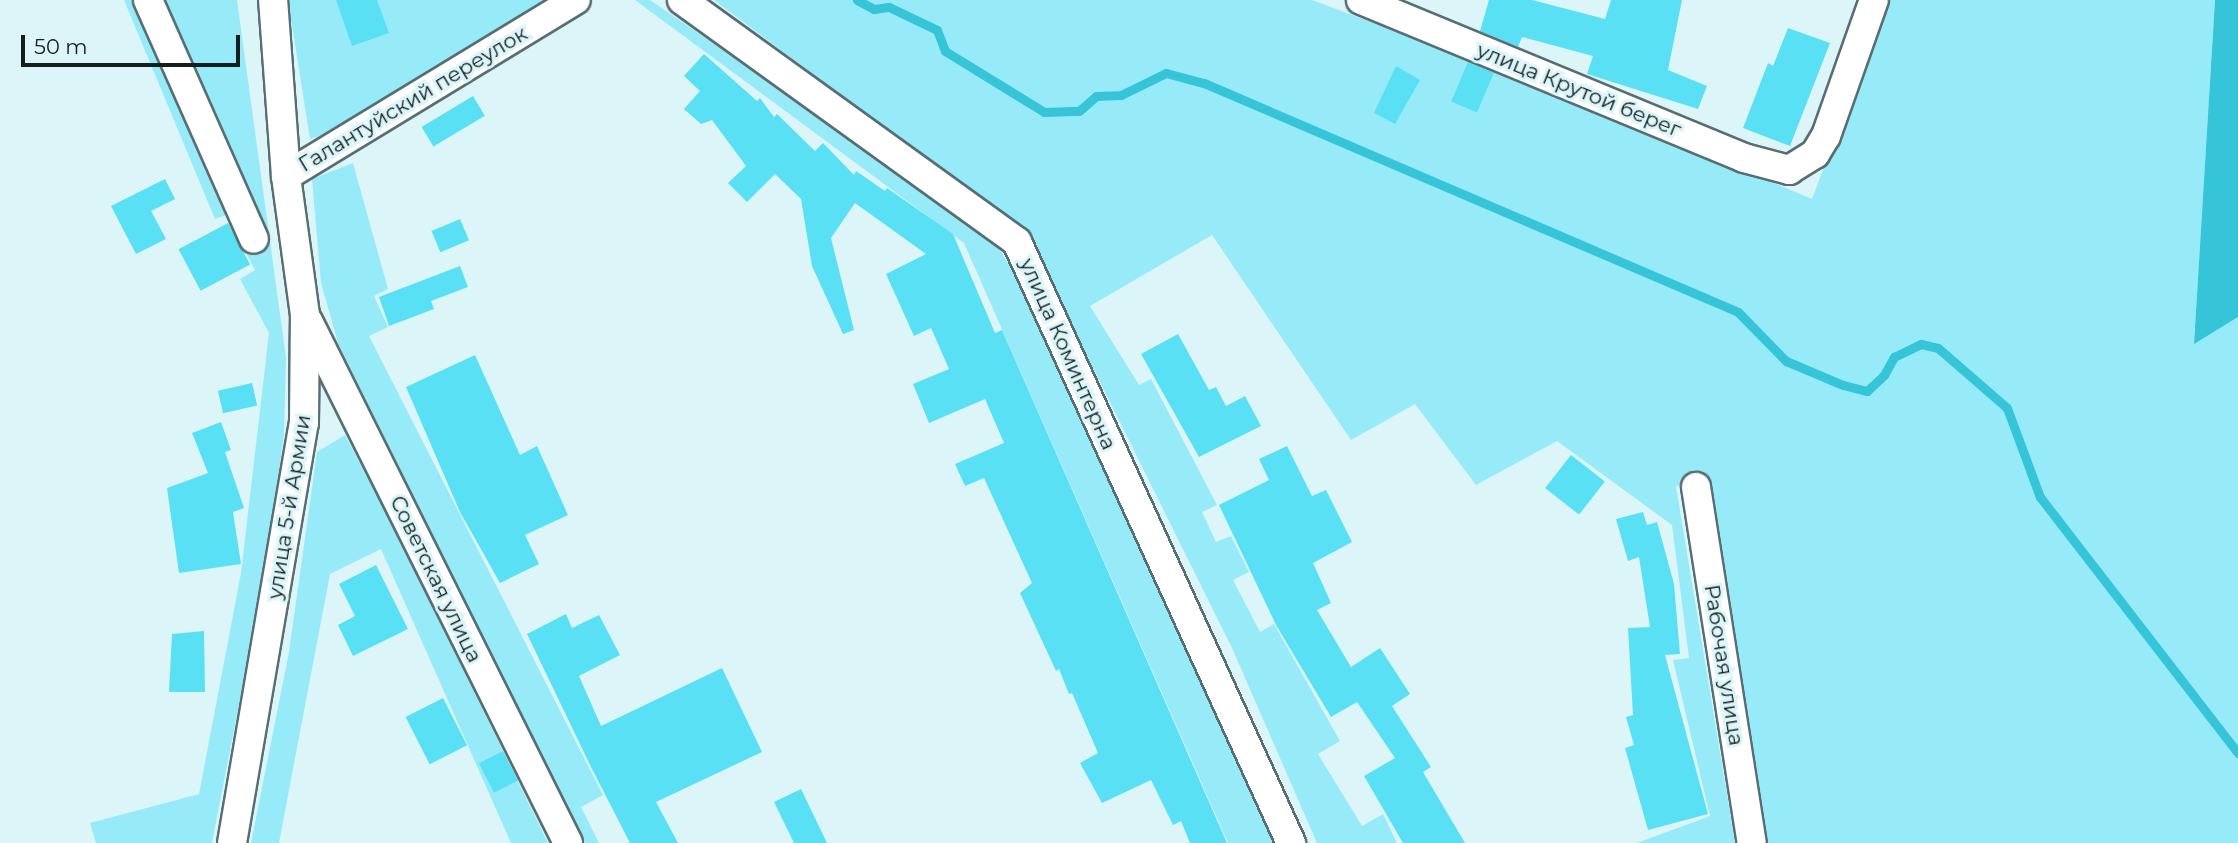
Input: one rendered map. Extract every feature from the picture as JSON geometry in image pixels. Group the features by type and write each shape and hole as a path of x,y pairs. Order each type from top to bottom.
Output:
{"street":[{"path":"148,0 254,239"},
{"name":"улица 5-й Армии","path":"232,843 304,423 305,315 286,176 273,0"},
{"name":"Галантуйский переулок","path":"286,176 576,0"},
{"name":"улица Коминтерна","path":"682,0 1017,242 1291,843"},
{"name":"улица Крутой берег","path":"1361,0 1744,159 1789,170 1800,167 1815,154 1826,135 1874,0"},
{"name":"Советская улица","path":"305,315 568,843"},
{"name":"Рабочая улица","path":"1696,487 1752,843"}],"shaded area":[{"path":"124,0 237,0 286,358 284,435 265,570 212,843 96,843 90,823 199,794 241,573 269,333 240,279 255,270 226,215 215,219"},
{"path":"288,0 547,0 360,124 310,139"},
{"path":"635,0 650,0 979,225 1002,253 1072,373 1295,843 1228,843 964,243"},
{"path":"714,0 1312,0 1537,84 1812,199 1887,0 2215,0 2194,343 2238,317 2238,843 1767,843 1710,481 1676,486 1735,843 1637,843 1710,816 1673,660 1689,658 1672,525 1557,441 1476,485 1415,404 1351,440 1212,235 1090,306 1139,385 1151,379 1217,505 1202,512 1216,542 1231,536 1249,572 1233,580 1260,632 1274,624 1340,741 1318,754 1362,826 1383,814 1397,843 1317,843 1232,648 1032,245 996,211"},
{"path":"2215,0 2238,0 2238,317 2194,344"},
{"path":"353,163 388,289 374,296 388,327 369,336 603,795 581,807 599,843 585,843 338,343 321,283 312,179"},
{"path":"345,435 392,524 548,843 511,843 381,549 330,574 279,843 251,843 289,652 317,452"}],"building":[{"path":"336,0 377,0 389,33 352,46"},
{"path":"1489,0 1532,0 1605,19 1611,0 1682,0 1668,70 1707,86 1698,109 1587,74 1593,56 1522,37 1518,47 1480,31"},
{"path":"1788,28 1830,43 1790,146 1743,128 1768,63 1773,66"},
{"path":"704,54 757,101 760,98 774,117 777,114 815,151 823,143 854,175 856,171 885,191 887,188 953,234 995,333 1002,330 1227,843 1190,843 1181,821 1173,825 1151,780 1102,803 1080,763 1098,753 1072,693 1069,694 1059,669 1056,671 1020,593 1032,583 984,478 965,486 955,464 1004,443 985,399 929,423 913,384 949,369 931,328 914,336 886,274 926,254 855,203 831,238 854,330 843,334 812,266 801,199 775,174 747,202 728,183 746,166 712,120 701,124 684,109 700,91 684,76"},
{"path":"1468,62 1494,73 1477,113 1451,102"},
{"path":"1396,66 1420,80 1395,124 1374,113"},
{"path":"473,96 485,116 433,147 422,127"},
{"path":"165,179 175,199 151,211 166,239 136,254 111,206"},
{"path":"460,219 469,240 440,252 431,231"},
{"path":"228,223 250,264 201,291 179,249"},
{"path":"460,266 468,287 431,301 434,309 389,326 379,297"},
{"path":"1178,334 1209,390 1216,387 1226,406 1245,396 1261,426 1199,457 1141,354"},
{"path":"475,355 520,455 537,446 568,515 525,535 539,564 500,583 460,512 406,387"},
{"path":"252,383 257,405 223,413 218,391"},
{"path":"221,422 231,450 225,452 244,508 233,512 241,564 179,573 167,488 208,473 192,433"},
{"path":"1287,446 1312,496 1326,490 1352,542 1313,563 1331,603 1317,610 1351,667 1380,648 1410,694 1392,706 1431,767 1423,772 1465,843 1403,843 1364,776 1395,758 1357,702 1331,717 1276,625 1219,505 1269,480 1259,459"},
{"path":"1571,455 1605,481 1579,515 1545,488"},
{"path":"1643,512 1647,525 1657,522 1674,584 1680,654 1665,655 1708,814 1648,830 1625,748 1634,745 1626,717 1633,715 1628,628 1650,627 1639,557 1628,561 1616,519"},
{"path":"376,565 408,629 353,656 338,625 355,616 339,584"},
{"path":"566,614 572,628 599,615 620,655 579,676 601,726 722,668 762,752 656,802 678,843 630,843 591,767 527,634"},
{"path":"204,631 205,692 169,692 172,634"},
{"path":"443,698 467,745 430,764 406,717"},
{"path":"503,751 518,780 494,793 479,763"},
{"path":"801,789 827,843 794,843 774,802"}],"waterway":[{"path":"857,0 874,9 889,7 937,30 945,51 1044,112 1079,111 1096,96 1121,95 1166,73 1204,83 1738,312 1786,361 1843,385 1867,391 1884,375 1894,357 1921,344 1938,348 2007,408 2040,497 2238,753"}]}
